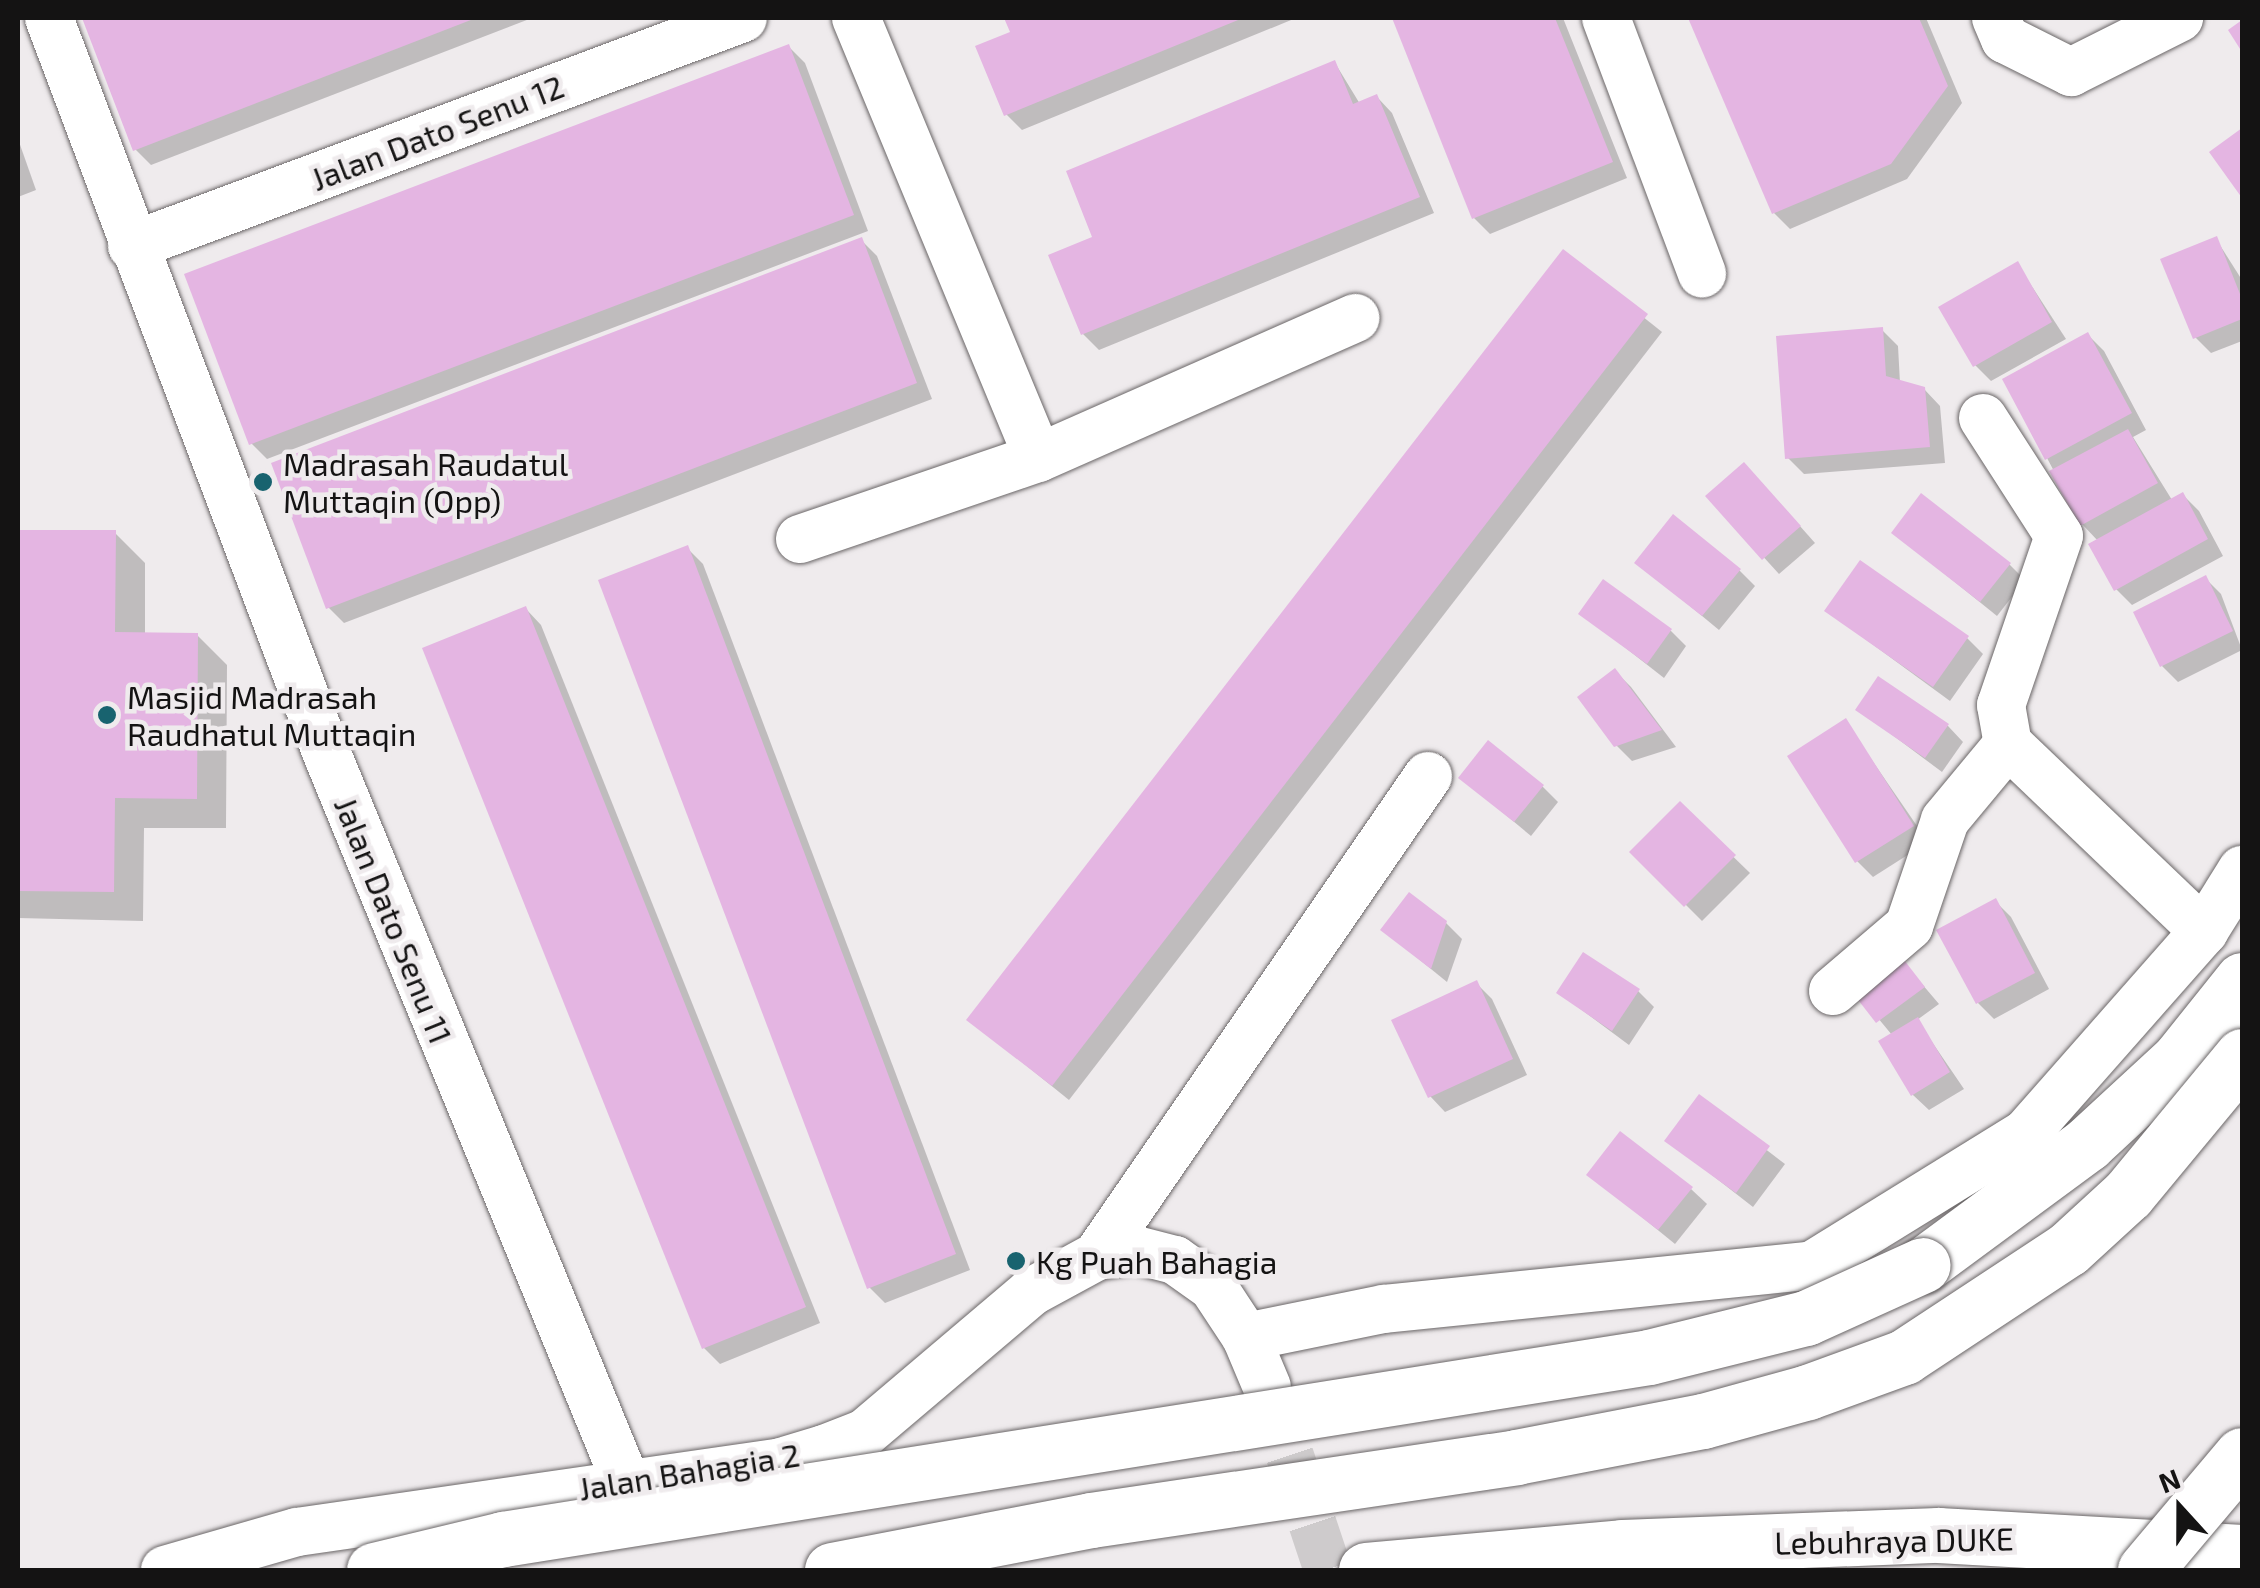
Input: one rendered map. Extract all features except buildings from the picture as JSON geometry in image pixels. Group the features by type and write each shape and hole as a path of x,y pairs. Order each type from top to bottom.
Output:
{"highway":[{"path":"374,1570 503,1539 1649,1357 1806,1318 1923,1265 2087,1144 2179,1059 2242,980"},
{"path":"832,1570 1091,1520 1516,1457 1703,1421 1808,1392 1904,1356 2068,1249 2128,1194 2242,1056"},
{"path":"2145,1570 2242,1454"},
{"name":"Lebuhraya DUKE","path":"1366,1570 1622,1547 1938,1535 2242,1552"}],"street":[{"name":"Jalan Dato Senu 11","path":"49,18 132,246 387,907 625,1480"},
{"name":"Jalan Dato Senu 12","path":"132,246 743,18"},
{"path":"856,18 1038,458"},
{"path":"1606,18 1702,274"},
{"path":"1996,18 2005,39 2071,72 2179,18"},
{"path":"800,539 1038,458 1355,318"},
{"path":"1982,418 2059,536 2001,705 2008,744 2204,931"},
{"path":"1833,992 1909,926 1945,820 2008,744"},
{"path":"1097,1256 1428,776"},
{"path":"1246,1337 1384,1309 1811,1266 2026,1133 2204,931 2242,870"},
{"name":"Jalan Bahagia 2","path":"165,1570 297,1532 625,1480 782,1462 865,1433 1031,1292 1097,1256 1136,1250 1176,1260 1213,1287 1246,1337 1267,1387"}],"tunnel":[{"path":"1267,1387 1328,1570"}],"place":[{"name":"Madrasah Raudatul Muttaqin (Opp)","path":"263,482"},
{"name":"Masjid Madrasah Raudhatul Muttaqin","path":"107,715"},
{"name":"Kg Puah Bahagia","path":"1016,1261"}]}
